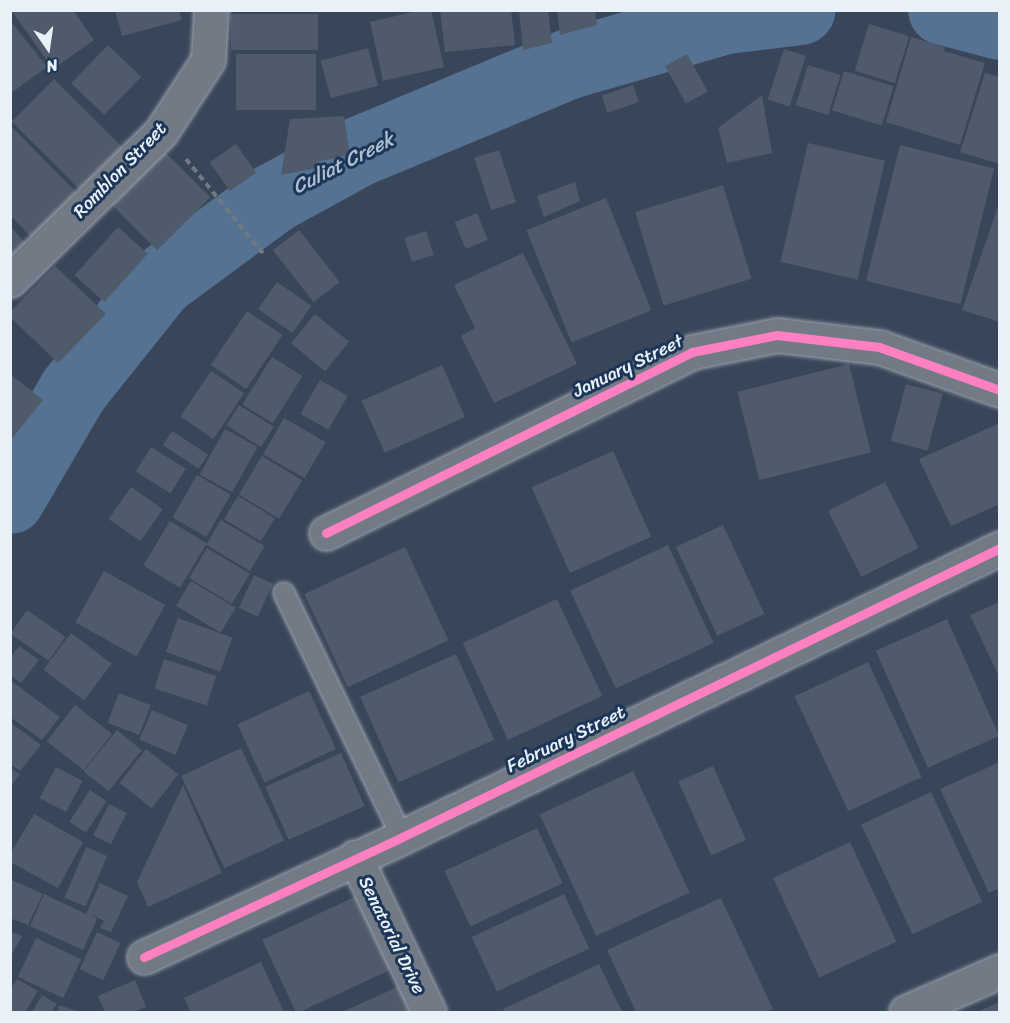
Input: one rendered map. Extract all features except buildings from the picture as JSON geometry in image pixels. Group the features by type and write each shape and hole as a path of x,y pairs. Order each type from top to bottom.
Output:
{"street":[{"name":"Romblon Street","path":"10,280 161,132 208,60 211,10"},
{"name":"January Street","path":"326,533 692,352 777,335 879,347 999,390"},
{"name":"February Street","path":"144,957 402,837 999,548"},
{"name":"Senatorial Drive","path":"355,857 429,1012"},
{"path":"906,1012 999,971"}],"lane":[{"path":"284,592 402,837"}],"path":[{"path":"190,162 266,256"}],"waterway":[{"name":"Culiat Creek","path":"10,499 73,391 160,282 274,198 358,152 569,64 726,19 800,10"},
{"name":"Culiat Creek","path":"943,10 1000,25"}],"cycle path":[{"path":"326,533 692,352 777,335 879,347 1000,390"},
{"path":"144,957 402,837 1000,548"}]}
